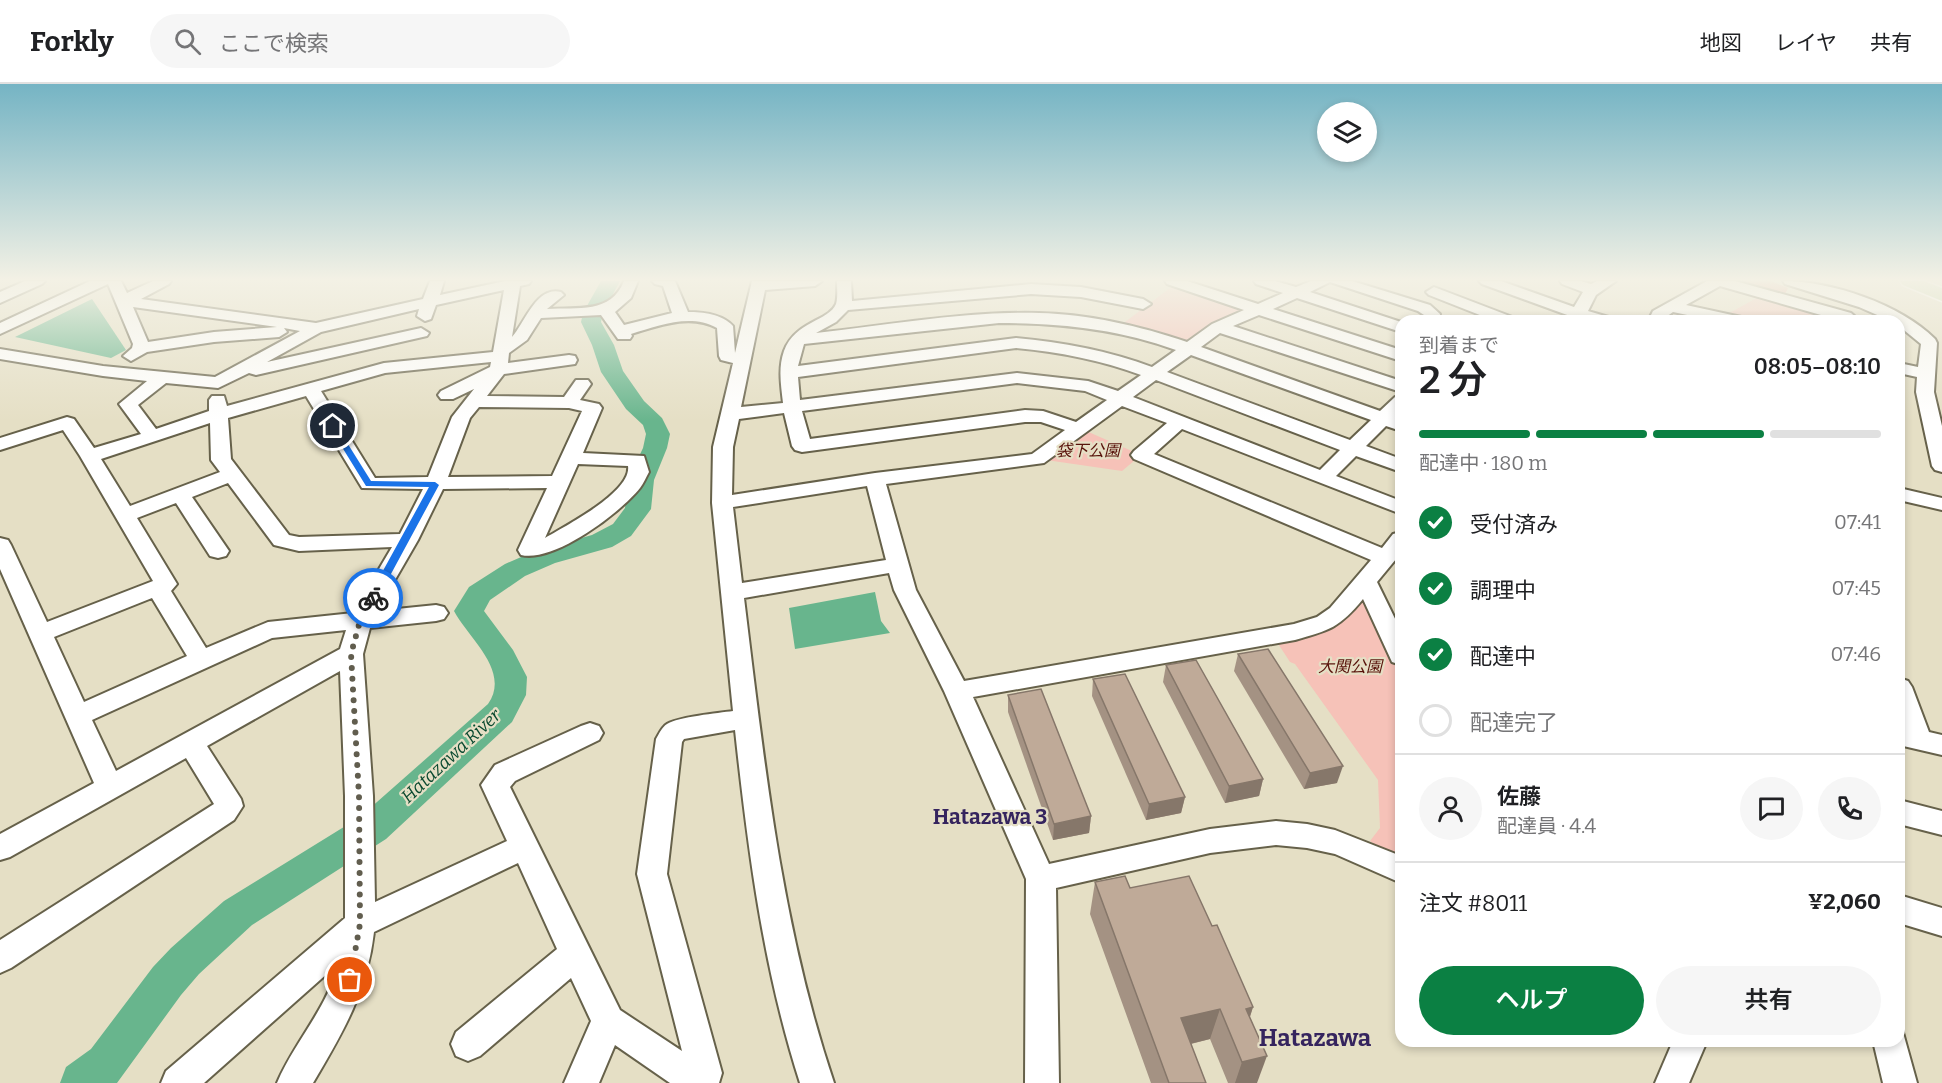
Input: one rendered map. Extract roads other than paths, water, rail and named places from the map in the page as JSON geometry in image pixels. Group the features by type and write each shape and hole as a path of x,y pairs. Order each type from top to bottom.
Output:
{"street":[{"path":"135,328 141,348"},
{"path":"305,328 314,329"},
{"path":"103,371 141,348 214,337 320,328"},
{"path":"413,364 422,328"},
{"path":"447,395 501,359 508,328"},
{"path":"294,1083 329,1024 350,980 360,924 359,796 351,654 360,621 407,540 435,485 461,417 501,359 527,328"},
{"path":"618,328 623,334 643,328"},
{"path":"725,328 727,332 727,356 743,361"},
{"path":"749,328 731,414 724,432 721,452 722,503 766,882 780,955 800,1035 817,1083"},
{"path":"817,328 798,340 788,373 792,407 802,447 1025,416 1043,417 1081,429"},
{"path":"798,340 904,328"},
{"path":"946,328 964,367"},
{"path":"1115,328 1165,340 1395,423"},
{"path":"722,503 875,479 1037,459 1217,328"},
{"path":"1220,328 1395,385"},
{"path":"1315,328 1395,354"},
{"path":"1913,328 1929,343 1925,392 1942,466"},
{"path":"314,329 225,379 217,414 221,460 282,540 288,543 407,540"},
{"path":"5,358 163,377 225,379 421,333"},
{"path":"731,414 792,407 964,367 1016,343 1052,346 1114,359 1395,464"},
{"path":"90,456 217,414 384,368 501,359 569,360"},
{"path":"788,373 964,367 1017,378 1088,386 1395,506"},
{"path":"1905,369 1926,374"},
{"path":"152,436 128,404 163,377"},
{"path":"569,403 582,384"},
{"path":"310,388 369,484 560,482"},
{"path":"473,401 569,403 591,407 594,411 571,458 529,550 544,548 625,496 638,476 640,465 637,460 571,458"},
{"path":"1324,477 1395,406"},
{"path":"1180,421 1141,455 1384,557"},
{"path":"0,444 67,423 90,456 166,584 41,633"},
{"path":"125,516 233,474"},
{"path":"875,479 905,590 957,692 1041,879 1042,1083"},
{"path":"180,495 218,551"},
{"path":"1905,495 1942,504"},
{"path":"957,692 1295,632 1325,623 1366,582 1395,545"},
{"path":"1,552 41,633 110,788"},
{"path":"732,592 897,565"},
{"path":"1366,582 1395,643"},
{"path":"157,587 201,660"},
{"path":"78,715 268,630 436,613"},
{"path":"0,849 351,654"},
{"path":"1905,702 1920,740"},
{"path":"590,733 505,773 495,784 608,1021 701,1083 705,1073 652,874 669,739 675,731 747,718"},
{"path":"0,958 224,812 229,806 227,799 191,743"},
{"path":"1905,814 1942,823"},
{"path":"1041,879 1209,841 1270,834 1294,834 1362,851 1395,867"},
{"path":"178,1083 360,924 525,846"},
{"path":"1905,911 1942,921"},
{"path":"468,1044 576,953"},
{"path":"581,1083 608,1021"},
{"path":"1672,1083 1681,1047"},
{"path":"1891,1047 1900,1083"}],"waterway":[{"name":"Hatazawa River","path":"82,1083 106,1064 167,981 185,961 238,913 373,828 500,713 508,701 512,688 508,667 469,611 479,594 515,570 545,557 602,541 622,530 638,509 641,480 655,448 658,434 654,423 634,404 612,372 603,345 594,328"}],"district":[{"name":"Hatazawa 3","path":"990,817"},
{"name":"Hatazawa","path":"1315,1038"}],"park label":[{"name":"袋下公園","path":"1088,450"},
{"name":"大関公園","path":"1350,666"}]}
